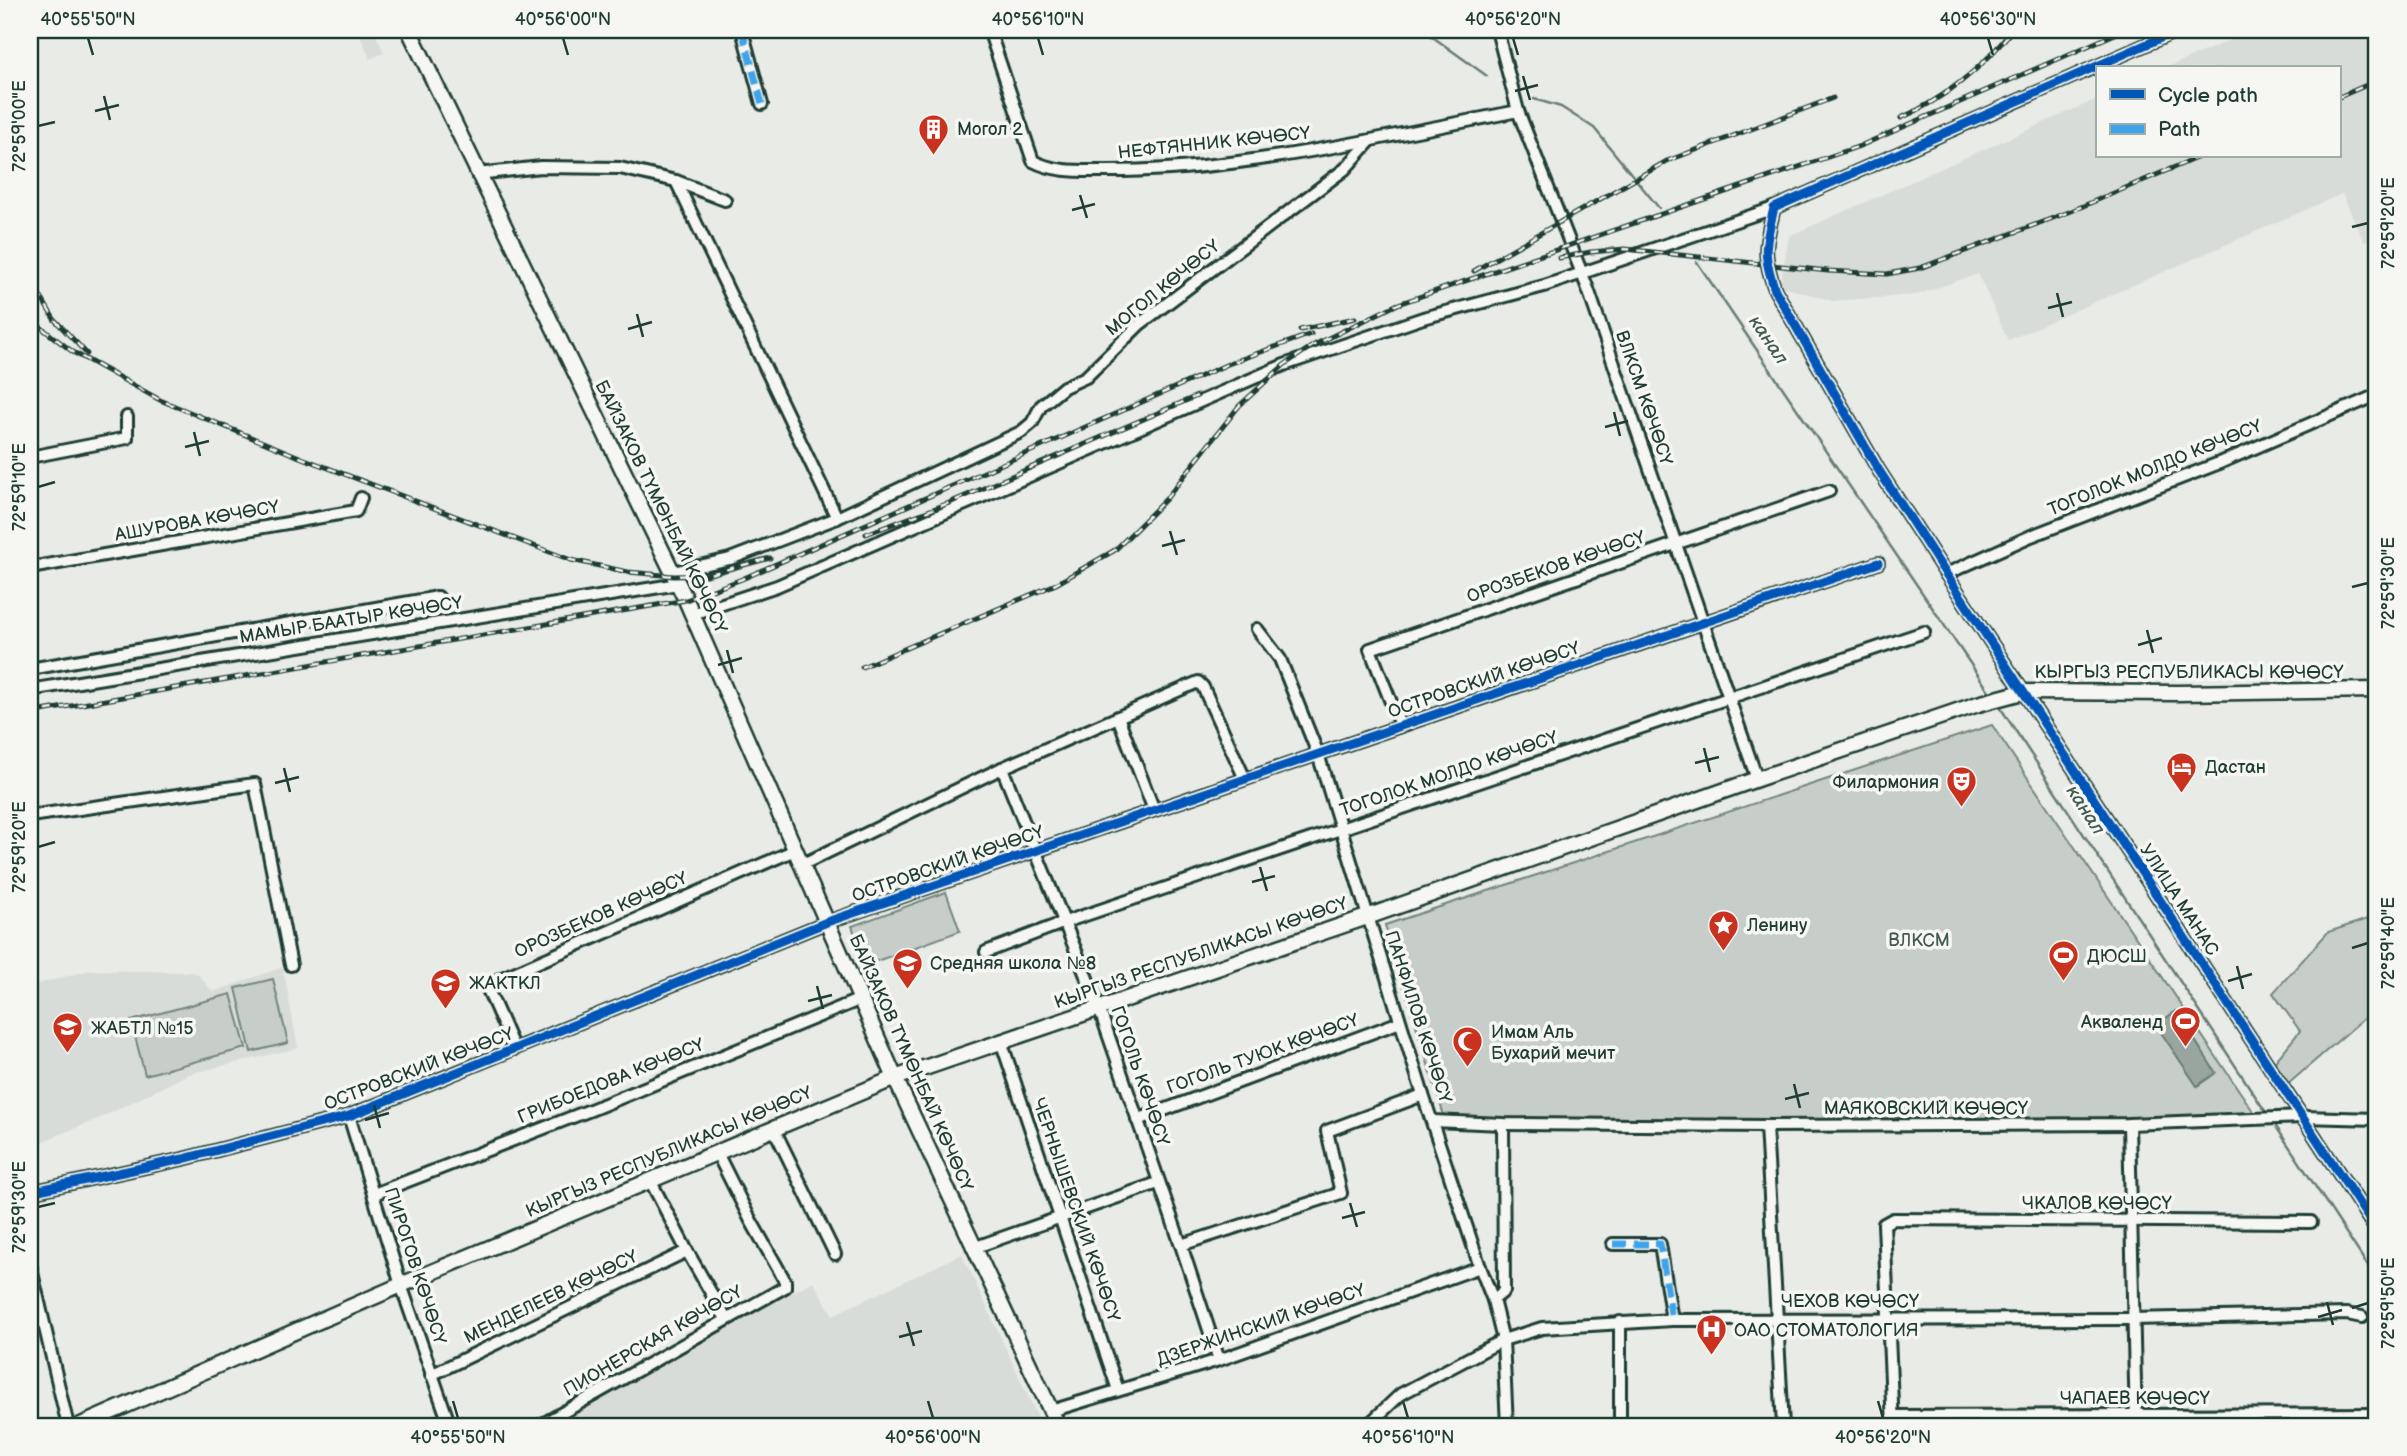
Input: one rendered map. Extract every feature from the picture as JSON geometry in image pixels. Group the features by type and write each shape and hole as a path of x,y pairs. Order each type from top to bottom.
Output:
{"main road":[{"name":"БАЙЗАКОВ ТҮМӨНБАЙ КӨЧӨСҮ","path":"409,30 676,578 895,1078 1058,1426"},
{"name":"КЫРГЫЗ РЕСПУБЛИКАСЫ КӨЧӨСҮ","path":"79,1426 401,1285 895,1078 1978,704 2022,692 2377,690"}],"street":[{"path":"742,30 762,104"},
{"name":"НЕФТЯННИК КӨЧӨСҮ","path":"989,30 1033,161 1045,167 1117,172 1238,161 1371,140"},
{"name":"ВЛКСМ КӨЧӨСҮ","path":"1497,30 1518,111 1582,274 1757,779"},
{"path":"2097,66 2179,30"},
{"path":"692,614 777,586 1283,365 1423,318 1582,274 1774,208 2096,66"},
{"path":"1371,140 1518,111"},
{"name":"МОГОЛ КӨЧӨСҮ","path":"676,578 837,518 1021,432 1032,423 1041,406 1064,387 1086,377 1140,324 1345,169 1371,140"},
{"path":"477,174 541,167 620,168 676,180 725,200"},
{"path":"676,180 837,518"},
{"name":"УЛИЦА МАНАС","path":"1774,208 1765,248 1766,263 1775,290 1878,469 2377,1231"},
{"name":"ТОГОЛОК МОЛДО КӨЧӨСҮ","path":"1946,574 2031,536 2222,462 2377,395"},
{"path":"30,457 128,438 127,417"},
{"name":"ОРОЗБЕКОВ КӨЧӨСҮ","path":"1400,725 1370,649 1829,491"},
{"name":"АШУРОВА КӨЧӨСҮ","path":"30,568 356,511 361,498"},
{"name":"ОСТРОВСКИЙ КӨЧӨСҮ","path":"30,1192 183,1159 349,1116 827,922 1878,563"},
{"name":"МАМЫР БААТЫР КӨЧӨСҮ","path":"30,690 676,578"},
{"path":"30,669 438,597"},
{"name":"ПАНФИЛОВ КӨЧӨСҮ","path":"1256,629 1280,659 1318,754 1423,1095 1493,1300 1503,1340 1507,1426"},
{"name":"ТОГОЛОК МОЛДО КӨЧӨСҮ","path":"986,952 1065,922 1924,632"},
{"path":"801,865 1002,768 1198,682 1203,687 1245,779"},
{"path":"1118,716 1154,810"},
{"name":"ГОГОЛЬ КӨЧӨСҮ","path":"1002,768 1099,1008 1219,1360"},
{"path":"30,816 255,784 291,965"},
{"name":"ОРОЗБЕКОВ КӨЧӨСҮ","path":"514,1049 486,985 795,850"},
{"name":"ГРИБОЕДОВА КӨЧӨСҮ","path":"374,1194 593,1109 861,999"},
{"name":"ГОГОЛЬ ТУЮК КӨЧӨСҮ","path":"1137,1120 1400,1022"},
{"name":"ЧЕРНЫШЕВСКИЙ КӨЧӨСҮ","path":"1001,1041 1118,1390"},
{"path":"1181,1245 1341,1193 1327,1131 1423,1095"},
{"name":"ПИРОГОВ КӨЧӨСҮ","path":"349,1116 401,1285 450,1426"},
{"path":"2303,1117 2377,1119"},
{"name":"МАЯКОВСКИЙ КӨЧӨСҮ","path":"1433,1121 1766,1126 2129,1124 2303,1117"},
{"path":"1493,1300 1504,1291 1503,1124"},
{"path":"2129,1124 2135,1421"},
{"path":"1766,1126 1783,1426"},
{"path":"774,1129 835,1254"},
{"name":"ПИОНЕРСКАЯ КӨЧӨСҮ","path":"539,1426 785,1287 785,1281 717,1153"},
{"path":"650,1180 726,1319"},
{"path":"973,1248 1158,1182"},
{"name":"ЧКАЛОВ КӨЧӨСҮ","path":"1884,1224 1893,1219 2311,1222"},
{"name":"ЧАПАЕВ КӨЧӨСҮ","path":"1884,1224 1893,1421 2135,1421 2377,1414"},
{"path":"1614,1244 1660,1244 1672,1320"},
{"name":"МЕНДЕЛЕЕВ КӨЧӨСҮ","path":"431,1375 687,1251"},
{"path":"30,1264 68,1426"},
{"name":"ДЗЕРЖИНСКИЙ КӨЧӨСҮ","path":"1051,1411 1219,1360 1480,1267"},
{"name":"ЧЕХОВ КӨЧӨСҮ","path":"1367,1426 1401,1394 1503,1340 1542,1328 1672,1320 2132,1319 2347,1314 2362,1317"},
{"path":"1620,1322 1620,1426"}],"shaded area":[{"path":"358,30 374,30 384,53 370,59"},
{"path":"2253,30 2377,30 2377,236 2364,242 2342,194 2008,340 1978,274 1916,295 1832,301 1780,286 1789,236 2096,99 2096,158 2340,158 2340,66 2171,66"},
{"path":"283,967 298,1048 189,1074 96,1120 30,1146 30,986 90,970 189,972 198,974 213,992"},
{"name":"Акваленд","path":"2176,1011 2216,1073 2197,1086 2156,1025"},
{"path":"962,1254 1042,1426 552,1426 813,1281 833,1315"}],"green space":[{"name":"ВЛКСМ","path":"1992,725 2257,1117 2092,1123 1445,1119 1385,925"},
{"path":"946,892 960,931 866,965 852,926"},
{"path":"2377,916 2377,1007 2287,1085 2273,1064 2300,1031 2273,993 2328,932"},
{"path":"273,979 288,1043 251,1052 236,988"},
{"path":"231,994 246,1048 145,1075 131,1021"}],"waterway":[{"path":"1423,30 1487,76"},
{"path":"1534,99 1561,107 1594,128 1659,208"},
{"name":"канал","path":"1697,262 1991,694"},
{"name":"канал","path":"2000,707 2267,1114"},
{"name":"канал","path":"2273,1122 2377,1280"}],"railway":[{"path":"1901,118 1948,92 1962,81 1989,57 2012,30"},
{"path":"862,667 1056,584 1115,550 1166,499 1239,406 1284,365 1314,345 1398,304 1860,146 2124,30"},
{"path":"2340,97 2369,84"},
{"path":"1474,271 1667,161 1833,98"},
{"path":"1559,258 1625,249 1828,271 1887,274 1920,268 2069,212 2196,158"},
{"path":"30,279 54,319 87,354"},
{"path":"1300,330 1355,318"},
{"path":"30,319 73,352 160,400 302,458 571,560 628,572 674,576 706,575 770,558"},
{"path":"30,713 686,600 742,579 1228,364 1311,334"},
{"path":"866,534 949,503 1197,396"}],"marked path":[{"path":"742,30 762,104"},
{"path":"1613,1244 1660,1244 1672,1320"}],"cycle path":[{"path":"2097,66 2179,30"},
{"path":"2096,66 1774,208 1767,241 1768,267 1775,290 1878,469 2377,1231"},
{"path":"30,1192 183,1159 349,1116 827,922 1878,563"}],"place":[{"name":"Могол 2","path":"934,156"},
{"name":"Дастан","path":"2182,794"},
{"name":"Филармония","path":"1962,809"},
{"name":"Ленину","path":"1724,952"},
{"name":"ДЮСШ","path":"2064,983"},
{"name":"Средняя школа №8","path":"907,990"},
{"name":"ЖАКТКЛ","path":"446,1010"},
{"name":"Акваленд","path":"2186,1049"},
{"name":"ЖАБТЛ №15","path":"68,1055"},
{"name":"Имам Аль Бухарий мечит","path":"1468,1069"},
{"name":"ОАО СТОМАТОЛОГИЯ","path":"1711,1357"}]}
